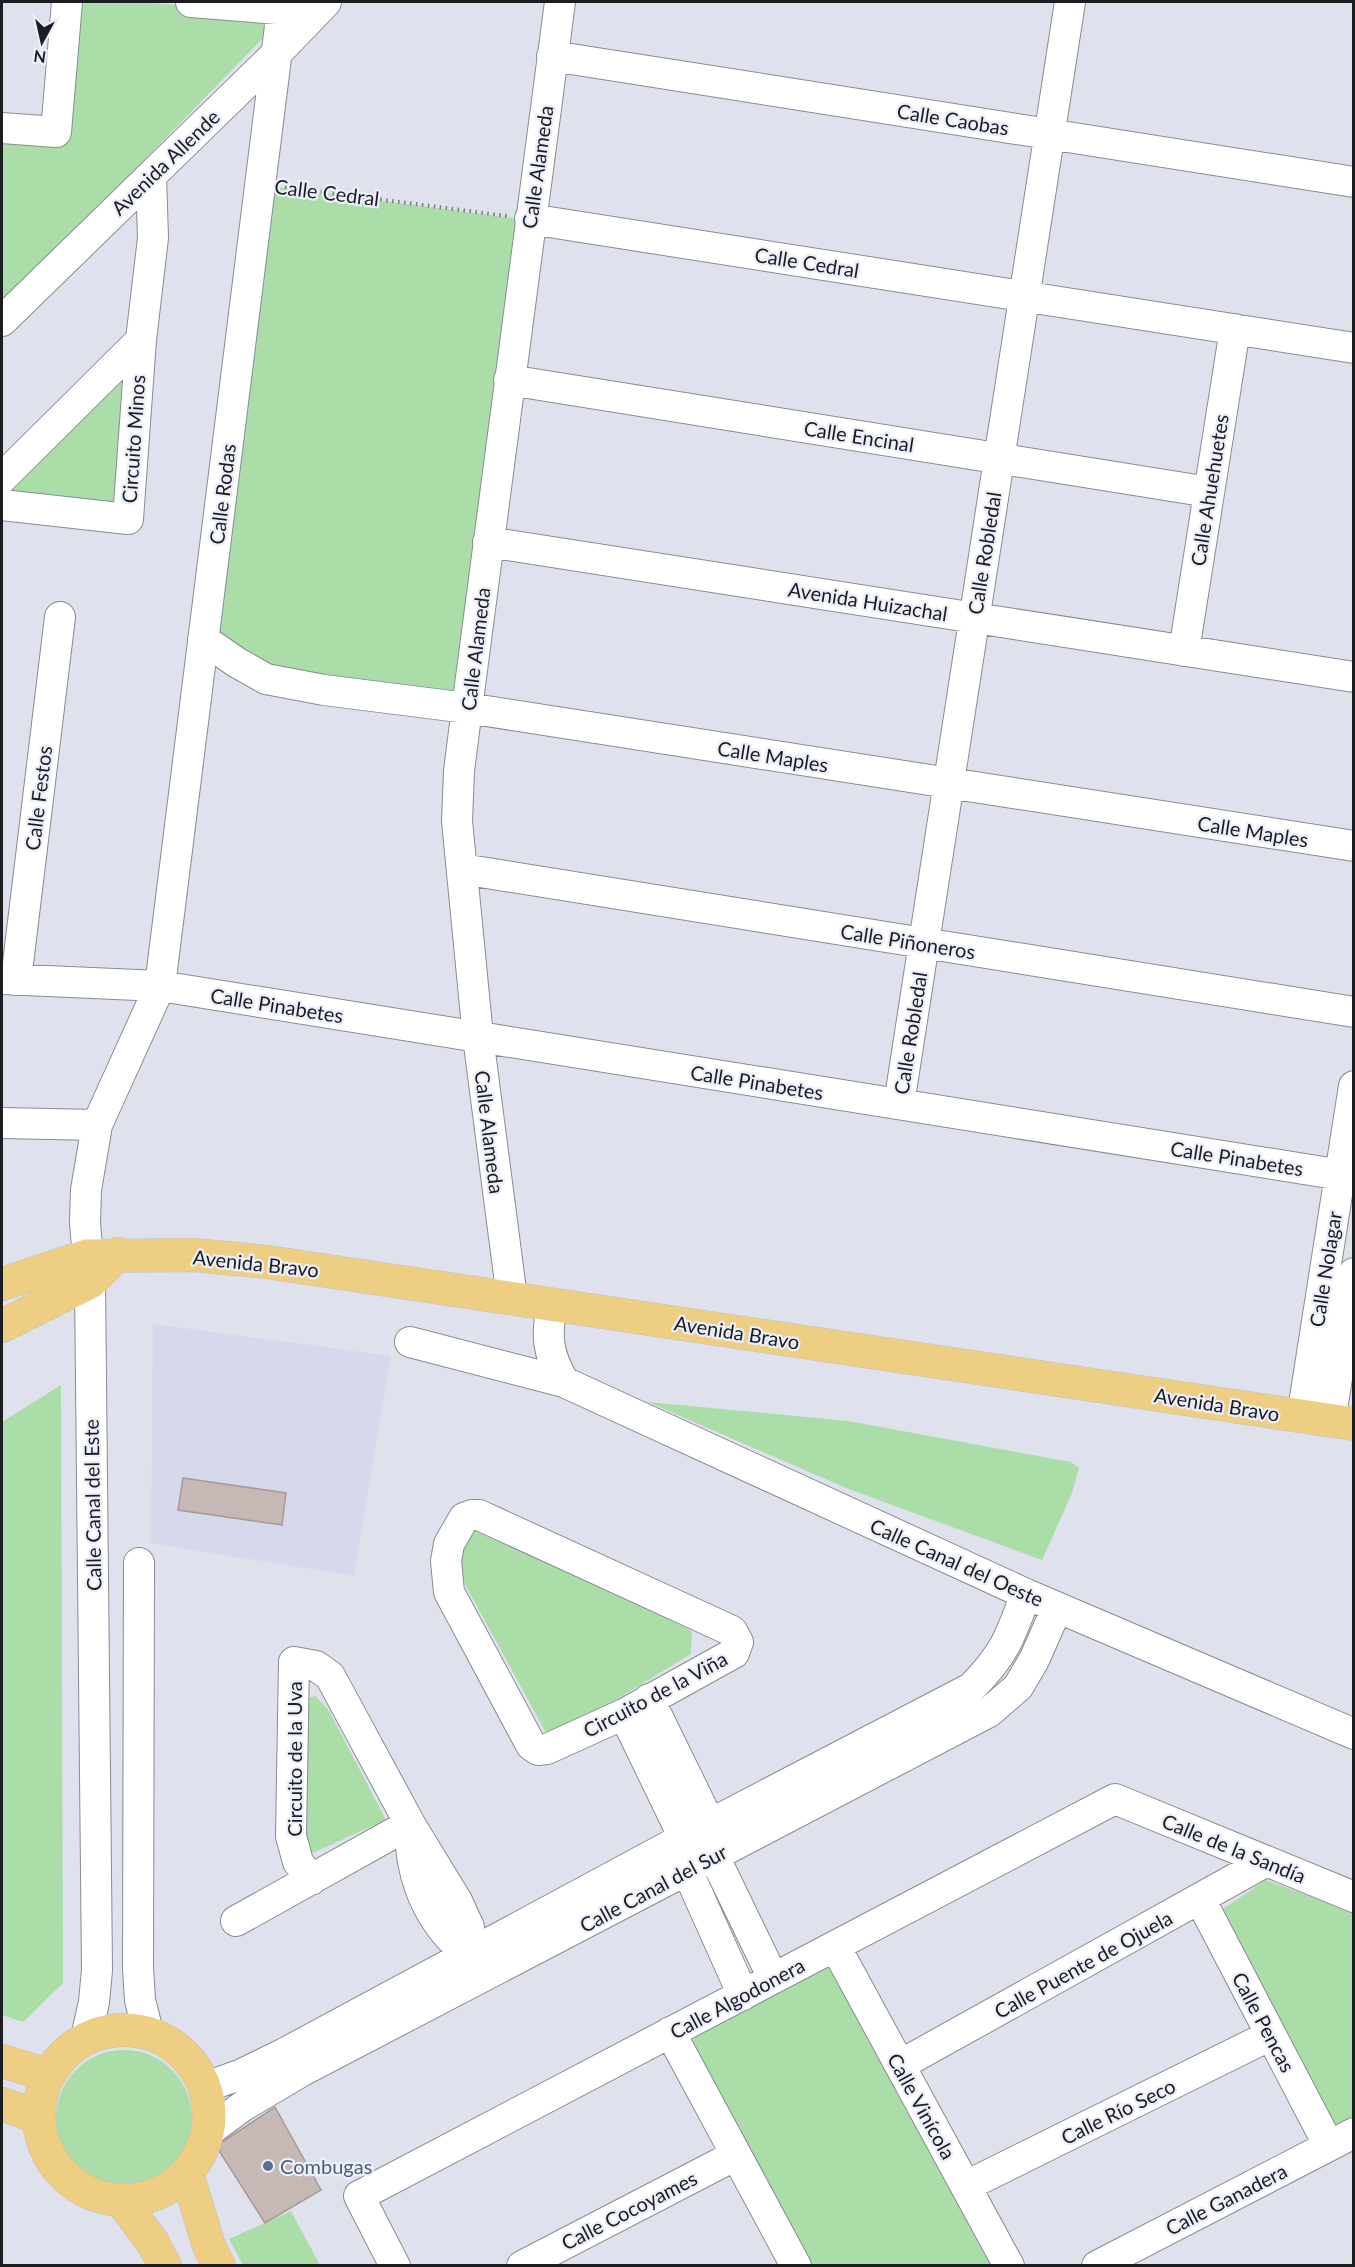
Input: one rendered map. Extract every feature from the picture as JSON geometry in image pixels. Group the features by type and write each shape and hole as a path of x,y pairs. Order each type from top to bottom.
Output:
{"main road":[{"name":"Avenida Bravo","path":"2,1284 99,1264 194,1255 267,1262 1328,1421"},
{"name":"Avenida Bravo","path":"2,1326 99,1264"},
{"path":"127,2029 148,2032 167,2040 183,2052 197,2068 206,2087 210,2109 209,2131 201,2154 187,2174 160,2192 145,2198 121,2200 96,2196 67,2178 55,2165 43,2143 38,2117 40,2096 48,2075 58,2060 86,2038 105,2031 127,2029"},
{"path":"2,2061 48,2075"},
{"path":"2,2104 38,2117"},
{"path":"187,2174 209,2246 219,2265"},
{"path":"121,2200 153,2243 165,2265"}],"street":[{"path":"2,128 56,132 67,2"},
{"path":"192,2 320,7"},
{"name":"Calle Alameda","path":"512,1298 478,1037 457,821 459,771 560,2"},
{"name":"Calle Robledal","path":"899,1104 1070,2"},
{"name":"Calle Rodas","path":"160,987 283,6"},
{"name":"Avenida Allende","path":"2,321 276,54 320,7"},
{"name":"Calle Caobas","path":"552,56 1353,182"},
{"name":"Circuito Minos","path":"2,505 128,519 141,340 153,238 151,176"},
{"name":"Calle Cedral","path":"530,219 1353,348"},
{"name":"Calle Ahuehuetes","path":"1184,651 1235,329"},
{"name":"Circuito Minos","path":"2,478 141,340"},
{"name":"Calle Encinal","path":"509,380 1209,492"},
{"name":"Avenida Huizachal","path":"488,542 1353,678"},
{"name":"Calle Festos","path":"9,979 60,617"},
{"name":"Calle Maples","path":"203,639 266,679 324,690 467,708 1353,846"},
{"name":"Calle Piñoneros","path":"462,869 1353,1012"},
{"name":"Calle Pinabetes","path":"9,979 160,987 1347,1176"},
{"name":"Calle Canal del Este","path":"86,2038 94,2002 97,1970 99,1264 86,1190 97,1125 160,987"},
{"name":"Calle Nolagar","path":"1328,1421 1338,1326 1353,1086"},
{"path":"2,1123 97,1125"},
{"name":"Calle Nolagar","path":"1338,1326 1353,1273"},
{"path":"553,1304 548,1324 548,1342 553,1364 564,1382"},
{"name":"Calle Canal del Oeste","path":"410,1342 564,1382 1057,1608 1353,1734"},
{"name":"Circuito de la Viña","path":"478,1515 732,1631 738,1642 734,1653 624,1714 547,1749 538,1750 531,1745 449,1592 446,1561 449,1544 464,1518 478,1515"},
{"path":"139,1563 138,1968 140,2000 148,2032"},
{"name":"Calle Canal del Sur","path":"209,2131 243,2106 684,1838 971,1688 996,1663 1011,1637 1026,1594"},
{"name":"Calle Canal del Sur","path":"206,2087 242,2074 687,1870 989,1712 1018,1687 1034,1660 1057,1608"},
{"name":"Circuito de la Uva","path":"310,1880 298,1862 291,1836 294,1662 315,1666 330,1676 410,1824 457,1901 469,1927 476,1965"},
{"path":"649,1699 710,1824 714,1856 773,1978"},
{"path":"624,1714 684,1838 687,1870 742,1995"},
{"name":"Calle de la Sandía","path":"1115,1799 1353,1896"},
{"name":"Calle Algodonera","path":"395,2265 358,2196 1115,1799"},
{"path":"236,1921 410,1824"},
{"name":"Calle Puente de Ojuela","path":"900,2065 1265,1862"},
{"name":"Calle Pencas","path":"1200,1899 1270,2035 1341,2139"},
{"name":"Calle Vinícola","path":"835,1946 1009,2265"},
{"path":"670,2032 796,2265"},
{"name":"Calle Río Seco","path":"966,2186 1270,2035"},
{"name":"Calle Ganadera","path":"1097,2265 1341,2139"},
{"name":"Calle Cocoyames","path":"522,2265 736,2155"}],"path":[{"name":"Calle Cedral","path":"261,183 530,219"}],"shaded area":[{"path":"153,1324 391,1356 354,1576 151,1543"}],"green space":[{"path":"77,2 142,2 276,14 269,32 2,306 2,122 64,125"},
{"path":"262,185 528,220 465,705 269,676 207,638"},
{"path":"138,344 125,515 2,503 2,482"},
{"path":"61,1385 63,1983 23,2022 2,2015 2,1422"},
{"path":"648,1402 848,1421 1071,1462 1079,1468 1072,1493 1042,1560 846,1488"},
{"path":"477,1530 520,1546 692,1631 691,1654 550,1740 455,1566 462,1534"},
{"path":"315,1696 328,1709 386,1820 308,1855 300,1701"},
{"path":"1266,1880 1353,1912 1353,2129 1332,2141 1220,1911"},
{"path":"832,1960 997,2265 808,2265 687,2042"},
{"path":"124,2050 150,2055 162,2061 172,2070 181,2080 187,2092 192,2118 187,2144 181,2156 172,2166 162,2175 150,2181 124,2186 98,2181 86,2175 76,2166 67,2156 61,2144 56,2118 61,2092 67,2080 76,2070 86,2061 98,2055"},
{"path":"291,2211 320,2265 243,2265 229,2239"}],"building":[{"path":"183,1478 286,1493 282,1525 178,1510"},
{"name":"Combugas","path":"275,2107 321,2190 265,2223 216,2146"}],"place":[{"name":"Combugas","path":"268,2166"}]}
